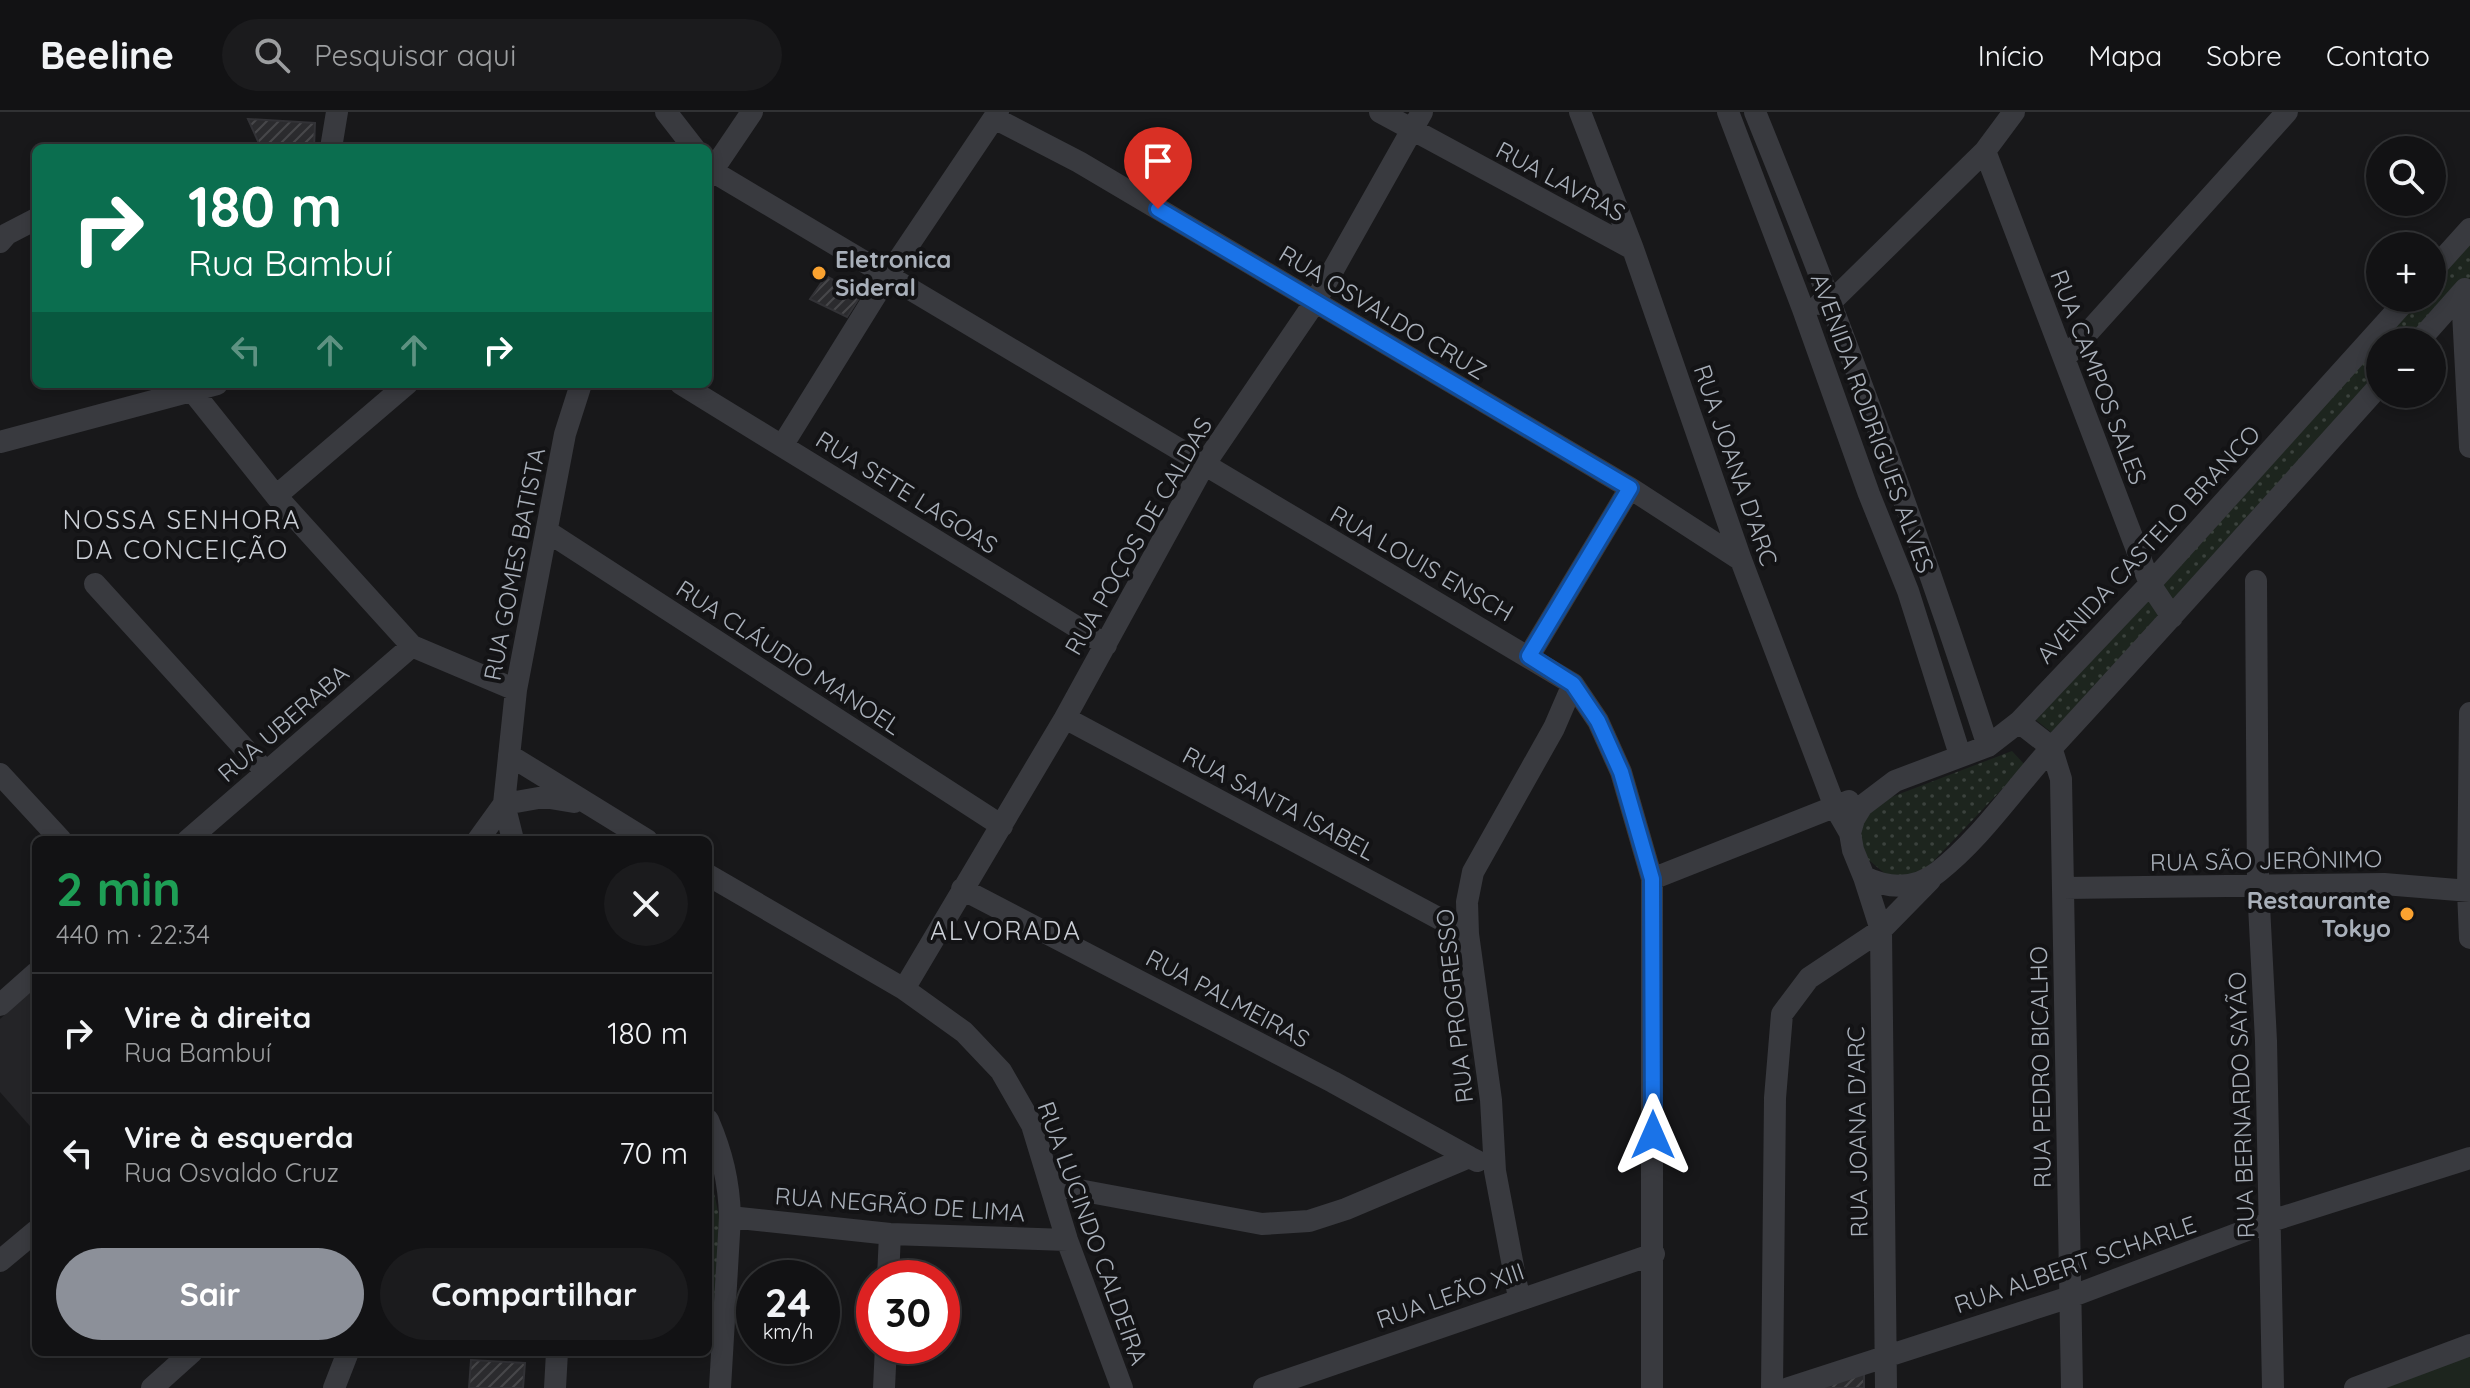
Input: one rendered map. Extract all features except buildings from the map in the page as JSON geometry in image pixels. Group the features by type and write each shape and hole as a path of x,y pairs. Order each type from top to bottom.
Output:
{"street":[{"path":"332,144 337,112"},
{"path":"666,112 691,144"},
{"path":"712,167 752,112"},
{"name":"RUA LAVRAS","path":"1380,112 1417,122 1633,249"},
{"name":"RUA JOANA D'ARC","path":"1580,112 1633,249 1741,560 1835,807 1850,833"},
{"name":"AVENIDA RODRIGUES ALVES","path":"1728,112 1908,591 1960,755"},
{"name":"AVENIDA RODRIGUES ALVES","path":"1755,112 1832,301 1935,582 1988,746"},
{"path":"1803,309 1832,301 1985,151 2014,112"},
{"path":"2065,358 2287,112"},
{"path":"782,446 887,277 996,115"},
{"name":"RUA OSVALDO CRUZ","path":"996,115 1630,488 1741,560"},
{"name":"RUA POÇOS DE CALDAS","path":"904,989 1065,718 1204,465 1315,302 1417,122"},
{"name":"RUA CAMPOS SALES","path":"1985,151 2150,584 2172,617"},
{"name":"RUA LOUIS ENSCH","path":"712,173 1573,684 1598,721 1621,772 1652,879 1652,1388"},
{"path":"0,242 7,234 32,221"},
{"path":"2446,256 2470,229"},
{"path":"2430,328 2466,288"},
{"path":"2466,288 2470,447"},
{"name":"AVENIDA CASTELO BRANCO","path":"1652,879 1988,746 2019,722 2150,584 2395,312"},
{"path":"0,442 205,388"},
{"path":"276,496 402,388"},
{"name":"RUA GOMES BATISTA","path":"509,755 530,607 548,532 565,434 580,388"},
{"name":"RUA SETE LAGOAS","path":"688,388 1106,645"},
{"path":"193,392 276,496 412,646 516,690"},
{"path":"1772,1388 1775,1098 1782,1014 1809,978 1881,930 2018,789 2051,747 2366,401"},
{"path":"1529,656 1630,488"},
{"name":"RUA CLÁUDIO MANOEL","path":"548,532 1002,826"},
{"name":"RUA BERNARDO SAYÃO","path":"2256,581 2258,886 2271,1221 2273,1388"},
{"path":"1908,591 1935,582"},
{"path":"95,584 266,772"},
{"name":"RUA UBERABA","path":"193,836 412,646"},
{"name":"RUA PROGRESSO","path":"1519,1298 1495,1171 1491,1100 1468,934 1467,902 1473,872 1554,728 1573,684"},
{"path":"2470,713 2470,938"},
{"name":"RUA SANTA ISABEL","path":"1065,718 1468,934"},
{"path":"2019,722 2051,747"},
{"name":"RUA PEDRO BICALHO","path":"2051,747 2061,779 2072,1388"},
{"path":"512,836 504,804 509,755 640,836"},
{"path":"0,774 57,836"},
{"name":"AVENIDA CASTELO BRANCO","path":"1850,833 1862,806 1895,781"},
{"path":"481,836 504,804 544,797 588,806"},
{"path":"1850,833 1864,877 1881,885 1909,887 1937,874"},
{"name":"RUA LUCINDO CALDEIRA","path":"712,877 904,989 964,1032 1001,1071 1032,1125 1067,1240 1122,1388"},
{"name":"RUA JOANA D'ARC","path":"1864,877 1881,930 1886,1388"},
{"name":"RUA SÃO JERÔNIMO","path":"2063,888 2384,884 2469,891"},
{"name":"RUA PALMEIRAS","path":"962,889 1319,1075 1495,1171"},
{"path":"0,1005 32,977"},
{"path":"712,1131 726,1168 730,1217 716,1350 720,1388"},
{"path":"1052,1185 1262,1224 1309,1221 1346,1209 1469,1157"},
{"name":"RUA ALBERT SCHARLE","path":"1789,1388 2070,1297 2271,1221 2470,1158"},
{"name":"RUA NEGRÃO DE LIMA","path":"730,1217 890,1234 1067,1240"},
{"path":"0,1261 32,1234"},
{"path":"889,1260 890,1234"},
{"name":"RUA LEÃO XIII","path":"1264,1388 1654,1254"},
{"path":"2355,1388 2470,1345"},
{"path":"152,1388 188,1356"},
{"path":"334,1388 346,1356"},
{"path":"555,1388 557,1356"},
{"path":"884,1388 885,1364"}],"shaded area":[{"path":"2470,241 2470,278 2446,304 2446,268"},
{"path":"2405,312 2439,312 2425,328 2391,328"},
{"path":"2366,355 2366,394 2057,737 2036,720"},
{"path":"2012,751 2025,765 1922,873 1889,877 1864,856 1860,830 1864,820 1881,801"},
{"path":"32,991 32,1128 0,1092 0,1019"},
{"path":"712,1183 720,1221 712,1340"},
{"path":"2470,1353 2470,1388 2368,1388"}],"place":[{"name":"Eletronica Sideral","path":"819,273"},
{"name":"Restaurante Tokyo","path":"2407,914"}],"district":[{"name":"NOSSA SENHORA DA CONCEIÇÃO","path":"182,534"},
{"name":"ALVORADA","path":"1006,930"}],"route":[{"path":"1158,209 1630,488 1529,656 1573,684 1598,721 1621,772 1652,879 1653,1135"}]}
